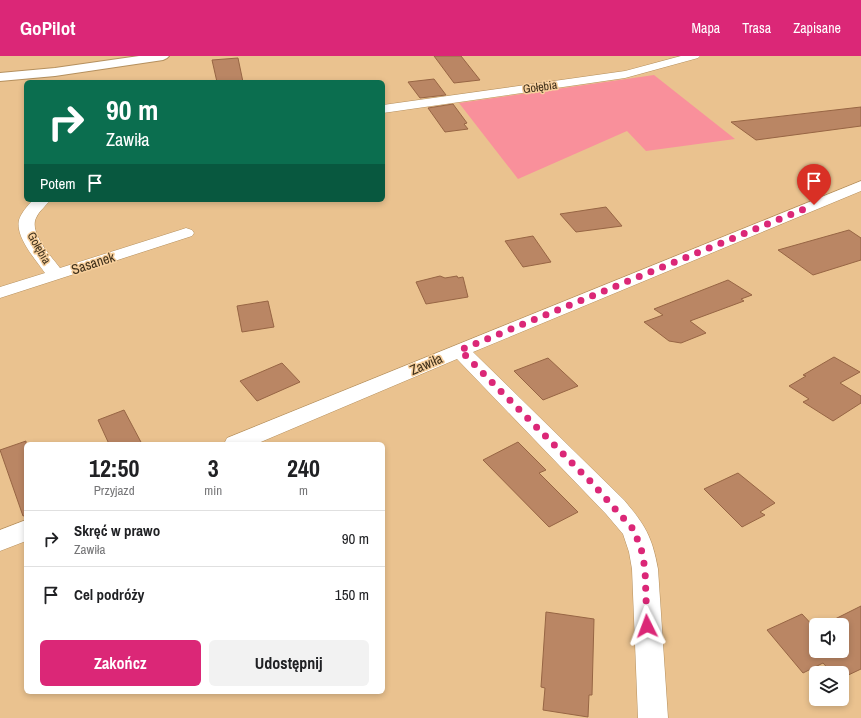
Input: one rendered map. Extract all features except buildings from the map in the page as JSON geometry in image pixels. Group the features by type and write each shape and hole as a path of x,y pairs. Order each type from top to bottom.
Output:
{"street":[{"path":"0,77 55,72 163,56"},
{"name":"Gołębia","path":"385,109 625,74 694,56"},
{"name":"Zawiła","path":"240,442 460,350 860,188"},
{"name":"Gołębia","path":"40,202 30,213 27,222 27,231 38,251 56,275"},
{"name":"Sasanek","path":"0,293 186,233"},
{"path":"460,350 592,483 634,530 642,552 645,569 653,718"},
{"path":"0,541 24,531"}],"shaded area":[{"path":"654,75 735,139 646,151 627,131 518,179 459,103"}],"route":[{"path":"647,626 645,569 642,552 634,530 592,483 460,350 814,205"}]}
